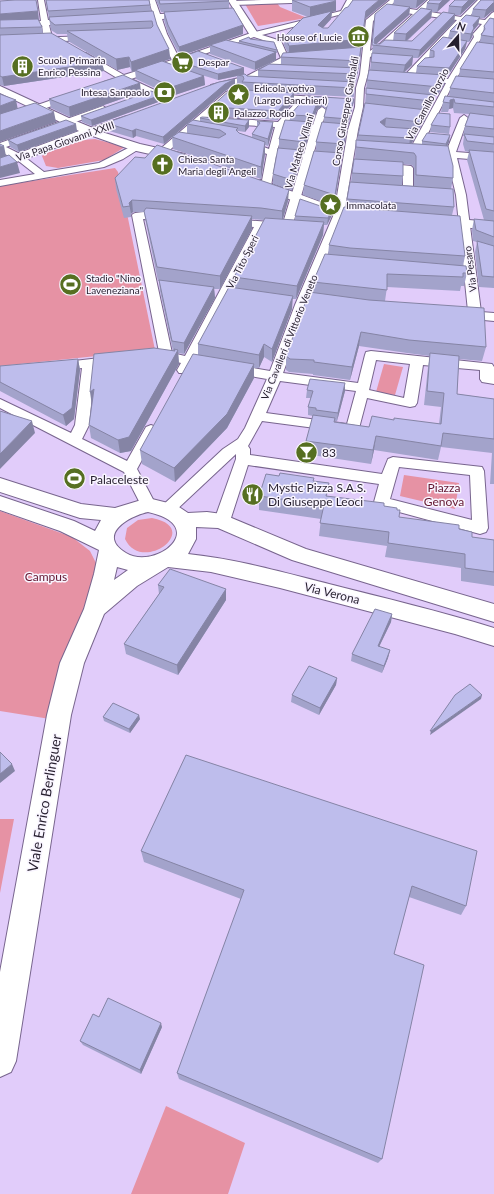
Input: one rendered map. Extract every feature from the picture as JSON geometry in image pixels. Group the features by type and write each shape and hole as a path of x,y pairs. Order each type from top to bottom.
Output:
{"street":[{"path":"234,9 321,0"},
{"path":"102,86 254,35 296,23 338,15 344,12 352,0"},
{"path":"419,0 431,1"},
{"path":"482,0 417,62 404,77 494,85"},
{"path":"364,64 384,45 400,24 411,19 431,1"},
{"path":"370,17 397,2 424,7"},
{"path":"40,3 46,32 55,40 123,78 152,92 177,100 158,107"},
{"path":"156,4 163,34 176,60"},
{"path":"385,8 494,24"},
{"path":"234,9 254,35 282,38"},
{"path":"129,18 194,14"},
{"name":"Via Camillo Porzio","path":"452,156 418,152 419,134 441,101 445,91 478,37 477,34 494,14"},
{"path":"338,15 351,17"},
{"path":"331,24 338,15"},
{"path":"370,17 411,19"},
{"path":"370,17 384,22"},
{"name":"Corso Giuseppe Garibaldi","path":"339,214 347,188 348,161 353,148 353,130 361,89 370,17"},
{"path":"0,26 11,22 44,23 84,21"},
{"path":"282,38 296,23"},
{"path":"0,41 55,40 97,37"},
{"path":"282,38 288,58"},
{"path":"439,42 452,44"},
{"path":"225,44 243,49"},
{"path":"384,45 396,46"},
{"path":"197,53 209,58"},
{"path":"270,56 288,58"},
{"path":"162,152 201,119 253,79 288,58"},
{"path":"364,64 382,59"},
{"path":"417,62 434,64"},
{"path":"162,65 176,70"},
{"path":"268,69 283,70"},
{"path":"242,70 253,79"},
{"path":"203,91 213,84 253,79"},
{"path":"0,89 25,103 91,131 136,147 162,152 195,162"},
{"path":"138,97 152,92"},
{"path":"0,121 80,93"},
{"path":"259,96 338,101"},
{"path":"0,98 9,102 25,103"},
{"path":"266,186 272,153 280,125 302,99"},
{"path":"0,147 110,107"},
{"name":"Via Matteo Villani","path":"261,224 291,227 296,198 313,156 319,110 294,109"},
{"name":"Via Papa Giovanni XXIII","path":"0,164 136,116"},
{"path":"464,118 451,152 452,156 492,155"},
{"path":"201,119 353,130"},
{"path":"259,124 244,136 243,142 272,153 313,156"},
{"path":"191,128 205,130"},
{"path":"419,134 436,136"},
{"path":"178,139 192,141"},
{"path":"0,147 19,157 42,175"},
{"name":"Via Papa Giovanni XXIII","path":"0,183 101,165 120,157 136,147"},
{"name":"Via Pesaro","path":"452,156 457,195 467,244 475,315"},
{"path":"370,165 408,168 411,192 395,191"},
{"path":"253,181 332,210 339,214 387,218"},
{"name":"Via Cavalieri di Vittorio Veneto","path":"176,514 228,452 243,442 252,428 275,376 302,303 324,263 339,214"},
{"path":"166,355 137,215 176,218"},
{"path":"417,220 494,226"},
{"path":"215,221 261,224"},
{"name":"Via Tito Speri","path":"178,382 229,295 261,224"},
{"path":"318,229 333,231"},
{"path":"467,244 480,248"},
{"path":"455,274 470,275"},
{"path":"152,285 166,287"},
{"path":"210,292 229,295"},
{"path":"286,303 319,302"},
{"path":"452,314 494,317"},
{"path":"143,357 166,355 189,361 363,391 410,403 417,361"},
{"path":"257,416 353,429 372,355 417,361 490,364 487,379 494,380"},
{"path":"45,368 128,359"},
{"path":"74,440 82,425 89,363"},
{"path":"0,403 130,469 148,505"},
{"path":"130,469 156,422"},
{"path":"222,521 243,459 243,442"},
{"path":"243,459 387,480"},
{"path":"393,462 477,471 480,528 382,502 387,480 393,462"},
{"path":"0,485 80,511 118,515"},
{"path":"0,503 67,526 107,547"},
{"path":"163,561 145,565 129,563 115,557 107,547 104,536 106,528 118,515 127,510 148,505 176,514 222,521 299,554 494,613"},
{"path":"95,609 128,580 178,553 184,545 187,537 187,528 176,514"},
{"name":"Viale Enrico Berlinguer","path":"0,1061 59,715 72,663 95,609 105,574 107,547"},
{"name":"Via Verona","path":"163,561 210,564 272,578 455,625 494,637"}],"green space":[{"path":"277,3 280,7 307,18 258,26 245,4"},
{"path":"95,139 125,147 104,160 58,168 46,166 42,156 44,154 83,140"},
{"name":"Stadio \"Nino Laveneziana\"","path":"115,168 118,172 123,194 155,350 0,366 0,186"},
{"path":"384,364 403,367 395,395 376,392"},
{"name":"Piazza Genova","path":"404,475 459,483 455,509 400,496"},
{"name":"Campus","path":"0,511 72,537 90,551 97,565 50,719 0,711"},
{"path":"152,518 166,523 172,531 171,539 164,546 155,551 144,552 133,549 125,539 127,528 138,520"},
{"path":"0,819 14,819 0,893"},
{"path":"166,1106 245,1143 228,1194 131,1194"}],"building":[{"path":"36,0 38,11 0,14 0,1"},
{"path":"46,0 149,0 150,5 48,11"},
{"path":"159,0 228,0 229,1 160,4"},
{"path":"292,0 334,0 336,1 310,7"},
{"path":"353,0 379,0 366,11 362,39 289,46 285,36 303,18 332,11 318,25 323,28 328,28"},
{"path":"430,0 443,0 439,4 427,3"},
{"path":"455,0 469,0 462,7 449,6"},
{"path":"481,0 494,0 494,3 486,10 473,9"},
{"path":"387,4 410,7 375,38 374,43 376,44 380,44 385,40 412,41 443,12 455,14 420,50 372,45 375,14"},
{"path":"233,8 243,25 179,47 168,25 164,12"},
{"path":"421,8 432,10 406,34 394,33"},
{"path":"153,11 157,25 169,49 131,62 129,57 116,59 67,31 151,28 153,26 152,21 55,25 50,21 49,17"},
{"path":"466,15 480,17 473,25 474,28 471,34 450,31"},
{"path":"490,18 494,19 494,37 481,35 485,29 484,26"},
{"path":"38,19 42,27 0,28 0,20"},
{"path":"51,33 102,62 2,77 0,76 0,35"},
{"path":"249,37 250,39 274,42 277,50 239,41"},
{"path":"443,37 467,41 449,68 417,66 425,58 434,57 434,51 430,50"},
{"path":"226,40 276,52 255,62 210,45"},
{"path":"477,42 494,44 494,72 460,69"},
{"path":"361,47 359,61 281,57 283,53"},
{"path":"198,51 244,68 218,74 175,60"},
{"path":"372,53 413,56 405,65 371,62"},
{"path":"162,61 204,76 172,87 135,70"},
{"path":"269,64 358,68 357,74 258,70"},
{"path":"369,70 445,75 439,87 367,80"},
{"path":"245,74 247,76 355,82 354,88 242,82 244,79 243,76 237,75"},
{"path":"123,75 140,83 69,107 49,99"},
{"path":"456,76 494,79 494,93 450,88"},
{"path":"235,79 225,84 163,137 136,129 132,131 106,123 219,82"},
{"path":"366,88 434,95 431,101 366,94"},
{"path":"231,89 294,93 278,111 211,107"},
{"path":"151,91 161,95 91,120 81,116"},
{"path":"0,94 16,100 0,106"},
{"path":"307,96 354,99 348,119 324,117 328,103 322,99 317,103 312,116 290,115"},
{"path":"445,96 494,102 494,107 455,103 454,99 450,100 450,103 443,102"},
{"path":"35,103 54,112 0,131 0,114"},
{"path":"365,103 427,110 420,122 386,118 380,122 386,127 416,129 410,138 358,135"},
{"path":"438,113 450,114 450,127 431,125"},
{"path":"470,113 494,116 494,129 465,126"},
{"path":"200,118 249,120 245,126"},
{"path":"66,120 76,124 17,145 8,140"},
{"path":"193,120 238,128 236,130 239,133 265,142 261,167 172,137 179,132 219,138 226,134 220,130 187,124"},
{"path":"285,120 311,122 304,142 279,139"},
{"path":"257,121 273,122 268,139 252,134 260,123"},
{"path":"322,122 347,124 344,144 316,142"},
{"path":"427,133 450,135 446,144 422,141"},
{"path":"464,134 494,137 494,144 467,141"},
{"path":"356,140 448,146 453,166 453,178 416,175 416,156 414,153 356,147"},
{"path":"157,145 289,190 282,211 261,208 132,200 129,203 130,206 123,207 115,178 135,157 145,158"},
{"path":"278,148 301,150 292,180 273,174"},
{"path":"469,150 494,152 494,211 486,209"},
{"path":"314,151 342,153 335,195 304,185"},
{"path":"9,155 17,162 0,167 0,158"},
{"path":"354,159 403,162 403,176 352,173"},
{"path":"350,182 453,189 454,207 347,199"},
{"path":"300,199 332,210 328,218 295,216"},
{"path":"344,207 460,216 465,256 350,248 329,245"},
{"path":"146,208 252,216 220,276 157,267 144,211"},
{"path":"265,218 324,222 297,286 234,277"},
{"path":"474,219 494,221 494,237 476,230"},
{"path":"477,241 494,246 494,277 482,276"},
{"path":"325,254 466,266 467,273 463,273 463,277 387,274 387,290 313,282"},
{"path":"159,280 214,287 184,343 172,341"},
{"path":"229,287 293,296 272,349 264,344 259,355 198,344"},
{"path":"309,292 369,300 484,308 486,347 409,340 361,332 352,367 314,362 314,360 290,359 286,356"},
{"path":"154,348 175,351 174,349 178,350 129,437 118,440 89,425 94,389 90,392 94,354"},
{"path":"430,353 459,356 457,394 494,399 494,439 443,433 441,446 376,436 373,450 306,441 313,415 335,418 334,422 369,427 372,416 394,420 394,418 441,424 444,393 427,391"},
{"path":"193,354 254,364 227,414 174,468 140,450"},
{"path":"78,359 72,408 63,415 0,382 0,366"},
{"path":"310,379 345,383 338,413 316,410 316,408 308,407 313,391 307,390"},
{"path":"0,411 32,421 0,454"},
{"path":"280,473 314,478 313,481 329,483 326,496 384,503 384,506 397,508 397,510 400,510 399,517 459,525 459,529 472,532 472,537 494,540 494,572 465,568 465,554 388,543 389,532 320,523 324,505 259,496 266,474 279,476"},
{"path":"170,569 226,589 177,665 124,644 164,587 158,585"},
{"path":"375,609 392,614 378,646 390,650 384,666 352,654"},
{"path":"309,666 337,678 320,708 292,695"},
{"path":"470,684 482,695 430,731 455,695"},
{"path":"113,703 139,715 129,729 103,717"},
{"path":"0,752 12,764 0,774"},
{"path":"186,755 477,851 466,906 412,886 394,954 424,965 382,1159 177,1073 244,890 141,851"},
{"path":"108,998 161,1023 140,1070 80,1041 93,1014 99,1017"}],"place":[{"name":"House of Lucie","path":"358,37"},
{"name":"Despar","path":"183,62"},
{"name":"Scuola Primaria Enrico Pessina","path":"22,66"},
{"name":"Intesa Sanpaolo","path":"165,92"},
{"name":"Edicola votiva (Largo Banchieri)","path":"239,94"},
{"name":"Palazzo Rodio","path":"219,113"},
{"name":"Chiesa Santa Maria degli Angeli","path":"162,165"},
{"name":"Immacolata","path":"331,205"},
{"name":"Stadio \"Nino Laveneziana\"","path":"71,284"},
{"name":"83","path":"307,452"},
{"name":"Palaceleste","path":"74,479"},
{"name":"Mystic Pizza S.A.S. Di Giuseppe Leoci","path":"253,494"}]}
